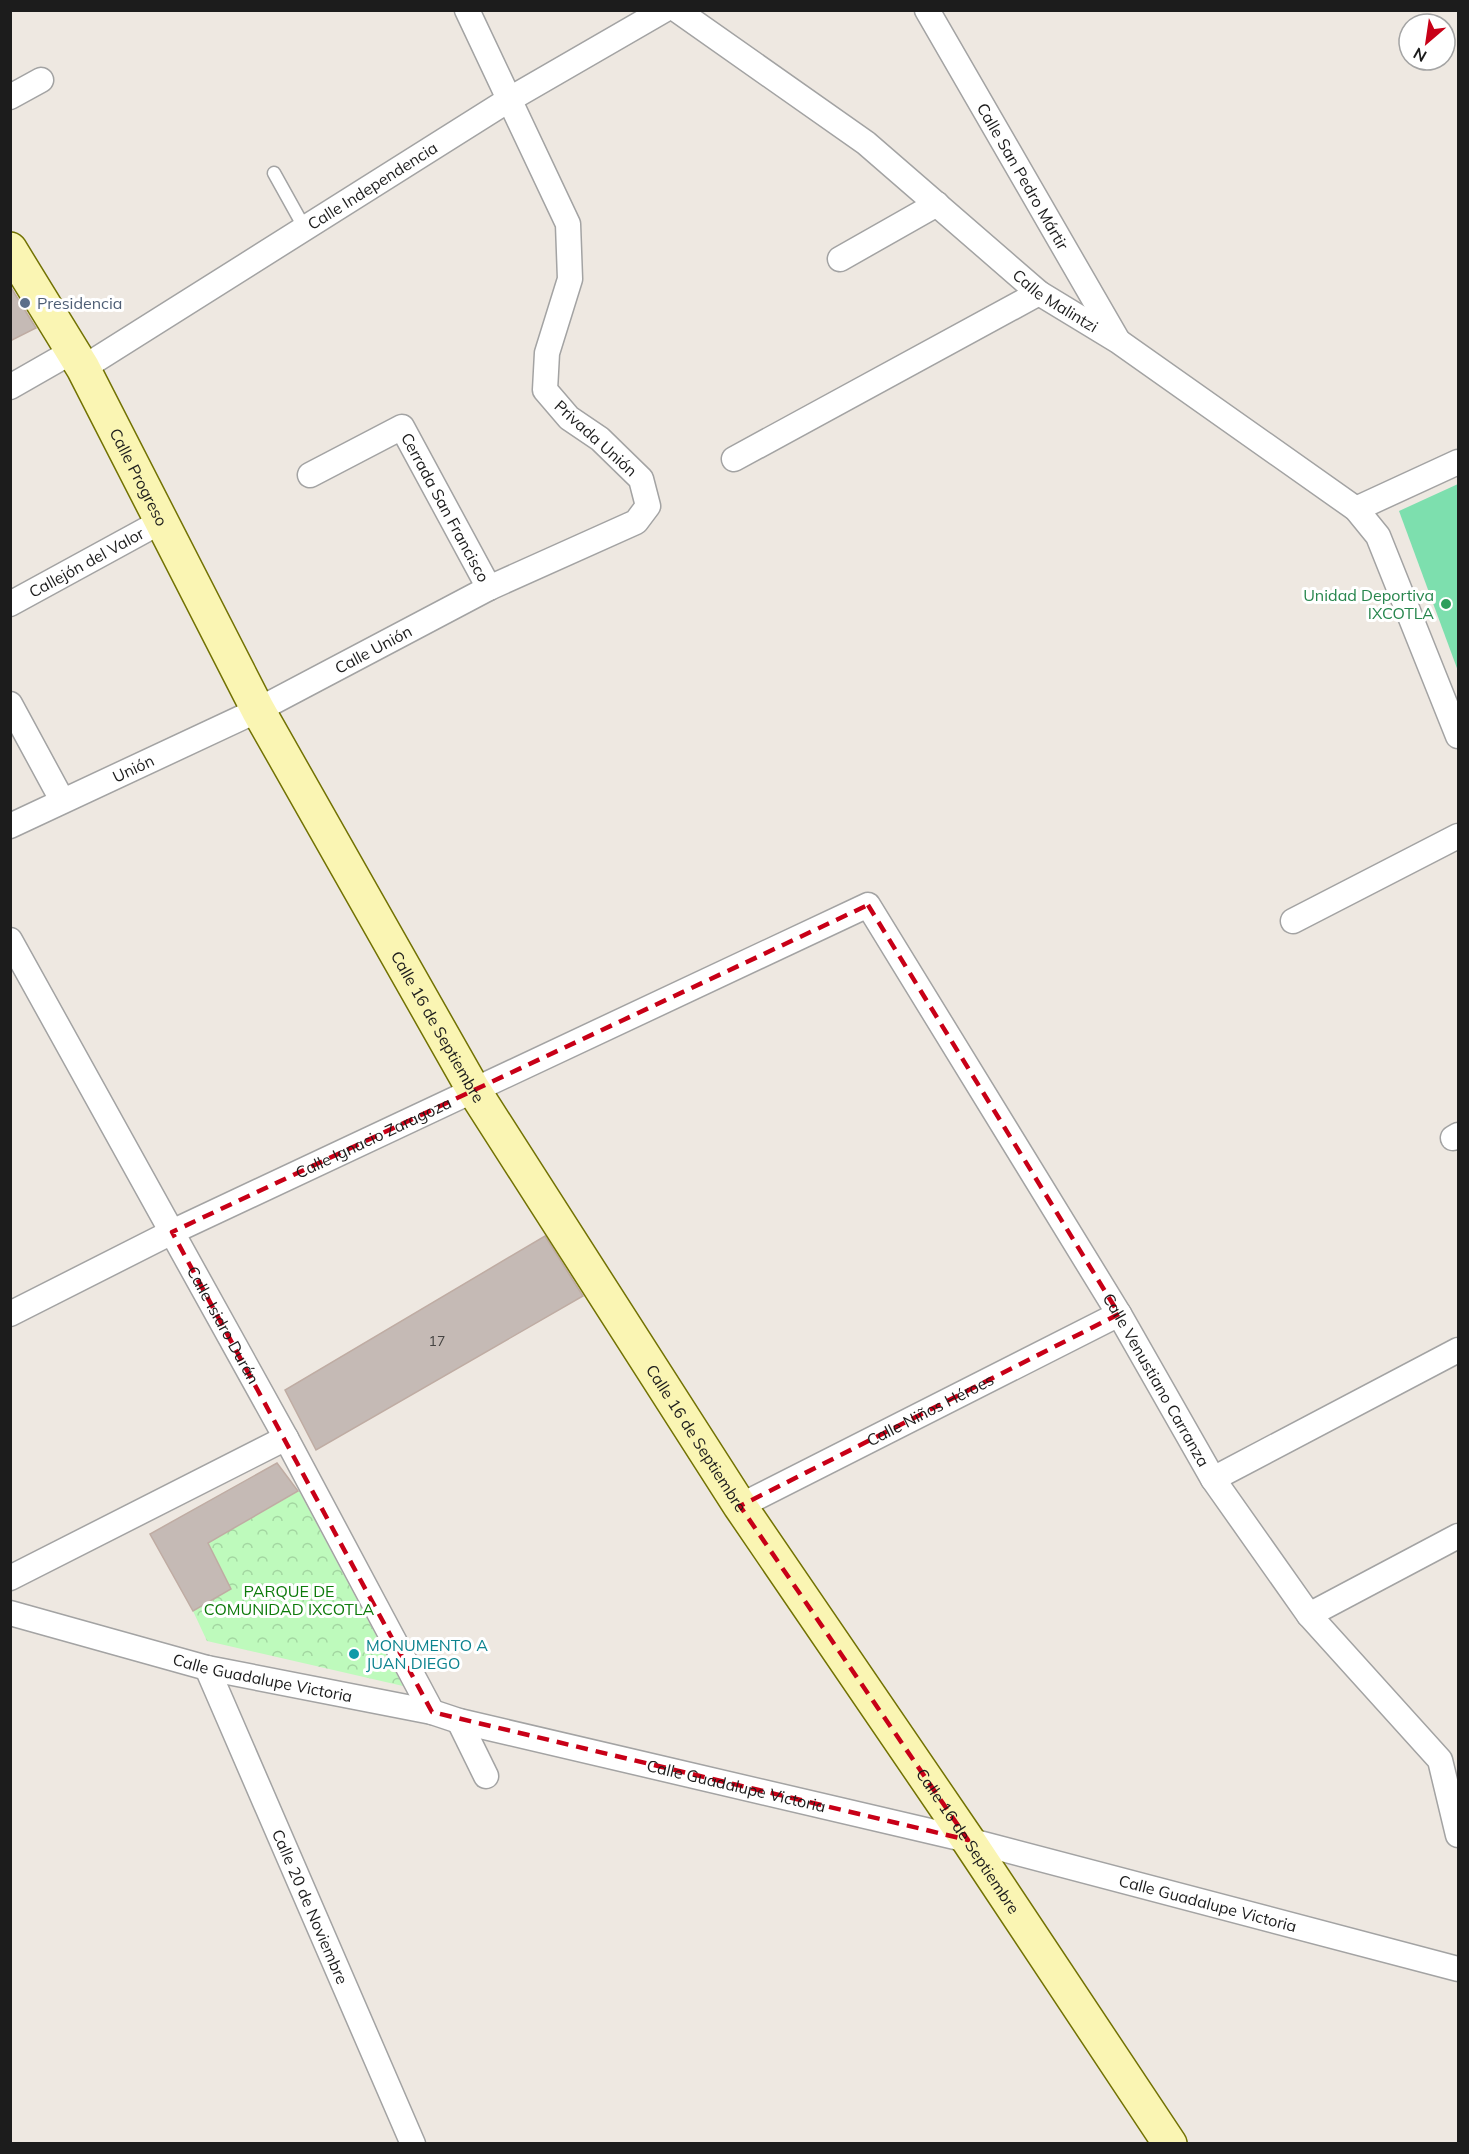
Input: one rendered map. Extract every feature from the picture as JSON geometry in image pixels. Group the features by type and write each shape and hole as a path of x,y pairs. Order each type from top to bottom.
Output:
{"street":[{"path":"467,10 510,99"},
{"name":"Calle Independencia","path":"10,387 78,360 304,227 510,99 664,10"},
{"name":"Calle Malintzi","path":"677,10 866,143 1039,293 1118,341 1356,509 1378,536 1458,736"},
{"name":"Calle San Pedro Mártir","path":"932,12 1118,341"},
{"path":"10,97 40,81"},
{"name":"Privada Unión","path":"489,588 636,522 648,506 640,479 600,440 569,418 545,390 547,353 570,279 568,224 510,99"},
{"path":"840,259 937,204"},
{"name":"Calle Progreso","path":"10,249 78,360 258,710"},
{"path":"734,459 1039,293"},
{"name":"Cerrada San Francisco","path":"310,476 402,427 489,588"},
{"path":"1356,509 1458,462"},
{"name":"Callejón del Valor","path":"10,604 162,521"},
{"name":"Calle Unión","path":"258,710 489,588"},
{"path":"10,704 62,800"},
{"name":"Unión","path":"10,826 258,710"},
{"name":"Calle 16 de Septiembre","path":"258,710 473,1089 740,1506 968,1840 1170,2144"},
{"path":"1293,921 1458,836"},
{"name":"Calle Ignacio Zaragoza","path":"10,1314 172,1232 868,905"},
{"name":"Calle Venustiano Carranza","path":"868,905 1119,1314 1214,1479 1309,1615 1440,1760 1458,1835"},
{"name":"Calle Isidro Durán","path":"10,940 286,1438 432,1712"},
{"name":"Calle Niños Héroes","path":"740,1506 1119,1314"},
{"path":"1214,1479 1458,1350"},
{"path":"10,1578 286,1438"},
{"path":"1309,1615 1458,1536"},
{"name":"Calle Guadalupe Victoria","path":"10,1614 207,1668 432,1712 968,1840 1458,1969"},
{"name":"Calle 20 de Noviembre","path":"207,1668 413,2144"},
{"path":"459,1720 486,1776"}],"lane":[{"path":"274,173 304,227"}],"highlighted area":[{"path":"868,905 1119,1314 740,1506 968,1840 432,1712 172,1232"}],"green space":[{"name":"Unidad Deportiva IXCOTLA","path":"1458,484 1458,671 1399,511"},
{"name":"PARQUE DE COMUNIDAD IXCOTLA","path":"299,1491 403,1686 207,1641 193,1611 231,1589 208,1543"}],"building":[{"path":"10,286 36,328 10,341"},
{"path":"545,1236 583,1296 316,1450 285,1390"},
{"path":"277,1463 298,1491 208,1543 231,1589 193,1611 150,1534"}],"place":[{"name":"Presidencia","path":"25,303"},
{"name":"Unidad Deportiva IXCOTLA","path":"1446,604"},
{"name":"MONUMENTO A JUAN DIEGO","path":"354,1654"}]}
